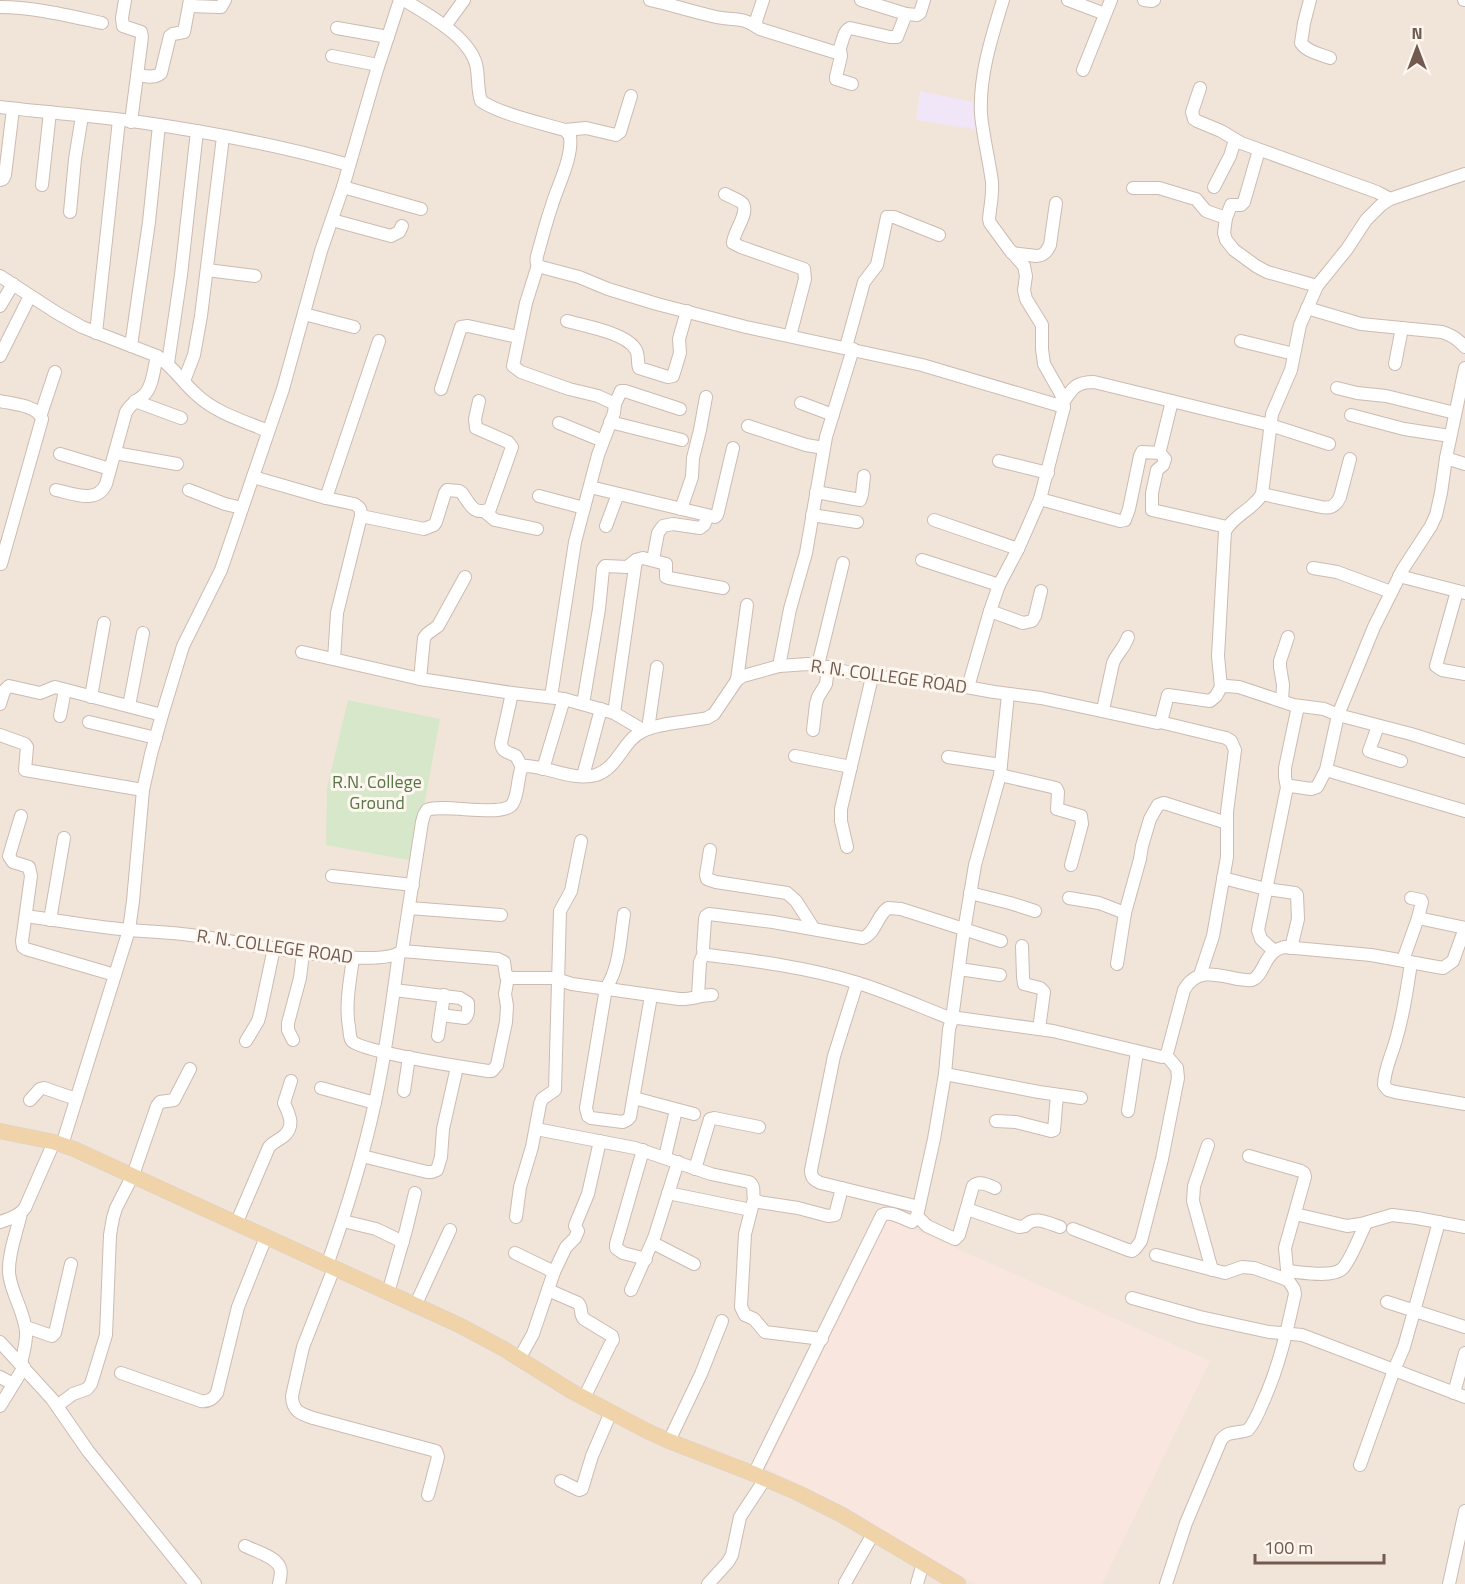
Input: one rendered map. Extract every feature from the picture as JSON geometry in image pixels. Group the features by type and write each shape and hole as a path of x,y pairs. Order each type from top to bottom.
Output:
{"main road":[{"path":"0,1131 58,1143 134,1175 459,1325 504,1349 584,1398 669,1441 760,1477 842,1515 958,1584"}],"street":[{"path":"96,333 125,121 138,75 141,32 123,26 125,0"},
{"path":"138,75 154,77 161,73 170,36 184,32 190,3 221,7 225,0"},
{"path":"0,1406 22,1365 26,1342 26,1327 12,1290 9,1271 21,1213 58,1143 76,1098 129,930 144,790 162,715 183,646 221,570 283,389 321,251 343,187 378,65 402,0 446,27 466,46 473,55 477,69 481,101 487,105 565,130 586,128 616,135 620,132 631,96"},
{"path":"446,27 464,0"},
{"path":"650,0 719,18 739,18 757,27 830,52 838,52 840,49"},
{"path":"757,27 756,21 763,0"},
{"path":"861,0 906,14 917,15 920,13 924,0"},
{"path":"1003,0 985,70 981,112 992,185 989,219 1012,253 1024,266 1026,299 1042,325 1044,364 1064,404"},
{"path":"1068,0 1105,14"},
{"path":"1083,70 1111,0"},
{"path":"1144,0 1154,0"},
{"path":"1310,0 1301,43 1309,50 1330,58"},
{"path":"0,7 58,14 102,23"},
{"path":"852,84 836,79 845,32 850,28 897,37 906,14"},
{"path":"337,28 388,37"},
{"path":"332,56 378,65"},
{"path":"1200,88 1192,112 1194,119 1259,150 1390,199"},
{"path":"0,107 197,131 291,150 349,165"},
{"path":"0,180 5,175 13,109"},
{"path":"42,185 50,112"},
{"path":"70,212 82,116"},
{"path":"131,346 159,125"},
{"path":"565,130 570,136 570,145 564,175 551,206 537,256 538,265 529,292 513,366 556,385 598,396 615,404"},
{"path":"56,490 90,496 99,494 103,490 129,405 144,396 162,359 181,275 197,131"},
{"path":"184,381 194,355 201,316 223,137"},
{"path":"1214,187 1227,163 1235,140"},
{"path":"1259,150 1244,202 1242,205 1231,205 1226,218 1224,233 1226,240 1248,261 1268,272 1317,286"},
{"path":"1160,722 1168,695 1210,700 1216,696 1221,687 1218,656 1224,539 1227,527 1235,517 1259,500 1262,494 1269,425 1291,369 1300,325 1317,286 1347,249 1366,220 1381,205 1390,199 1465,174"},
{"path":"343,187 422,209"},
{"path":"1133,188 1159,188 1192,198 1198,201 1206,211 1226,218"},
{"path":"725,194 744,206 744,214 734,234 733,243 735,245 804,269 805,279 790,336"},
{"path":"1012,253 1040,256 1047,251 1056,203"},
{"path":"779,666 790,609 806,553 824,448 850,348 864,282 877,265 887,217 894,217 939,235"},
{"path":"332,220 391,236 399,232 402,226"},
{"path":"538,265 608,289 687,311 948,372 1064,404"},
{"path":"207,270 255,276"},
{"path":"0,276 57,313 96,333 162,359 197,396 208,404 240,420 268,430"},
{"path":"0,306 13,285"},
{"path":"0,356 30,296"},
{"path":"1307,308 1361,324 1442,332 1451,335 1465,347"},
{"path":"567,321 626,339 637,351 639,368 668,377 673,376 679,358 679,339 687,311"},
{"path":"304,314 354,327"},
{"path":"441,389 461,327 468,326 518,337"},
{"path":"1395,364 1402,328"},
{"path":"326,498 379,341"},
{"path":"1242,341 1294,354"},
{"path":"1287,788 1291,786 1314,789 1317,787 1326,770 1338,715 1374,627 1391,592 1436,515 1465,368"},
{"path":"2,564 42,419 41,414 55,372"},
{"path":"968,687 999,585 1040,499 1064,404 1076,386 1083,382 1094,382 1269,425 1329,444"},
{"path":"1337,388 1386,396 1455,413"},
{"path":"551,697 573,553 618,394 625,391 680,409"},
{"path":"681,509 692,477 693,458 706,397"},
{"path":"0,401 36,410 41,414"},
{"path":"135,401 181,418"},
{"path":"479,401 475,419 476,428 508,442 512,447 492,506 484,511"},
{"path":"1160,453 1172,401"},
{"path":"801,403 833,415"},
{"path":"1351,415 1404,429 1465,433"},
{"path":"610,422 682,440"},
{"path":"559,423 603,441"},
{"path":"748,426 806,445 824,448"},
{"path":"590,487 715,517 734,448"},
{"path":"1040,499 1120,521 1125,520 1142,452 1160,453 1165,459 1155,474 1152,510 1227,527"},
{"path":"115,453 177,464"},
{"path":"60,454 110,469"},
{"path":"1446,458 1465,464"},
{"path":"1262,494 1321,507 1332,507 1338,503 1350,459"},
{"path":"999,461 1048,473"},
{"path":"816,492 860,500 864,476"},
{"path":"253,477 358,506 361,510 337,613 334,659"},
{"path":"361,516 429,528 436,522 445,493 450,489 459,491 471,506 484,511 495,520 537,529"},
{"path":"189,490 242,508"},
{"path":"1132,491 1152,496"},
{"path":"606,526 618,494"},
{"path":"539,495 584,508"},
{"path":"813,515 857,522"},
{"path":"653,560 658,533 663,526 673,524 700,528 708,516"},
{"path":"934,520 1018,549"},
{"path":"583,704 605,566 627,567 643,558 666,564 666,577 723,588"},
{"path":"583,776 608,711 636,560"},
{"path":"922,561 999,585"},
{"path":"813,730 816,704 826,684 823,666 843,563"},
{"path":"1313,568 1337,572 1391,592"},
{"path":"1400,576 1461,592 1436,666 1442,670 1465,674"},
{"path":"420,679 424,638 438,626 465,577"},
{"path":"990,611 1028,623 1035,616 1041,591"},
{"path":"522,767 543,768 583,776 595,775 611,765 636,735 646,729 697,720 714,714 737,680 747,605"},
{"path":"92,697 104,624"},
{"path":"129,706 143,633"},
{"path":"1103,710 1113,663 1128,637"},
{"path":"1282,701 1280,661 1288,637"},
{"path":"302,652 420,679 564,699 608,711 646,729"},
{"name":"R. N. COLLEGE ROAD","path":"737,680 779,666 801,664 823,666 872,677 910,679 1041,698 1195,729 1226,738 1231,741 1235,750 1227,823"},
{"path":"646,729 657,667"},
{"path":"847,847 840,815 872,677"},
{"path":"0,704 3,692 9,687 40,693 55,687 162,715"},
{"path":"1221,687 1239,687 1282,701 1324,709 1465,751"},
{"path":"60,716 65,690"},
{"path":"428,1495 438,1457 436,1450 298,1413 292,1404 292,1396 303,1347 331,1266 375,1103 422,822 427,810 440,807 503,810 509,808 513,803 522,767 516,756 505,752 501,743 512,693"},
{"path":"708,1584 732,1556 740,1516 882,1215 890,1214 912,1222 918,1211 931,1159 975,866 1001,770 1008,694"},
{"path":"543,768 564,699"},
{"path":"1274,951 1258,933 1287,788 1285,768 1298,705"},
{"path":"89,722 156,738"},
{"path":"1378,726 1369,752 1401,761"},
{"path":"0,735 25,744 27,747 25,770 144,790"},
{"path":"795,756 851,767"},
{"path":"948,757 1001,770 1056,788 1058,792 1057,809 1081,816 1082,825 1071,865"},
{"path":"1326,770 1465,812"},
{"path":"1117,963 1125,913 1149,822 1158,805 1164,803 1227,823 1227,857 1213,936 1200,975"},
{"path":"21,816 9,856 13,862 29,867 31,871 23,947 115,975"},
{"path":"50,920 64,838"},
{"path":"516,1217 520,1187 528,1165 542,1099 555,1090 560,911 571,891 581,841"},
{"path":"710,850 707,879 787,894 796,901 814,929"},
{"path":"332,876 412,885"},
{"path":"1223,878 1297,895 1298,919 1291,948"},
{"path":"970,893 1035,911"},
{"path":"1070,898 1099,903 1125,913"},
{"path":"1411,898 1422,901 1407,962 1403,1011 1384,1085 1388,1090 1395,1092 1465,1104"},
{"path":"409,908 501,915"},
{"path":"698,996 700,962 704,953 705,919 709,914 773,922 863,938 872,932 883,911 895,908 1001,941"},
{"path":"624,914 616,968 606,988 586,1112 591,1118 623,1122 630,1117 651,996"},
{"name":"R. N. COLLEGE ROAD","path":"26,916 129,930 191,935 303,953 353,958 387,957 400,952 498,959 504,962 504,974 508,977"},
{"path":"1166,1055 1188,982 1200,975 1253,980 1274,951 1284,947 1371,955 1443,968 1447,966 1453,961 1465,928 1418,918"},
{"path":"1022,946 1024,984 1040,988 1044,992 1039,1029"},
{"path":"246,1041 258,1021 274,948"},
{"path":"293,1040 288,1030 288,1023 300,978 303,953"},
{"path":"704,953 801,969 857,983 952,1019 1039,1029 1155,1056 1166,1055"},
{"path":"353,958 347,1002 351,1040 384,1053 488,1071 495,1068 506,1022 505,994 508,977 559,979 572,984 651,996 687,999 712,995"},
{"path":"959,969 1000,975"},
{"path":"857,983 834,1056 811,1176 814,1180 918,1211 927,1226 955,1239 959,1235 974,1186 982,1184 995,1188"},
{"path":"394,990 444,995 465,999 468,1003 465,1018 441,1016"},
{"path":"438,1036 444,995"},
{"path":"1128,1111 1137,1052"},
{"path":"967,1209 1019,1227 1035,1220 1067,1228 1132,1251 1138,1246 1148,1218 1178,1078 1177,1068 1166,1055"},
{"path":"404,1091 409,1057"},
{"path":"362,1156 427,1172 437,1170 441,1157 443,1129 457,1067"},
{"path":"57,1406 73,1394 87,1389 94,1377 107,1327 111,1227 116,1208 134,1175 157,1106 160,1102 174,1100 190,1069"},
{"path":"945,1074 1081,1098"},
{"path":"236,1224 269,1147 287,1133 291,1116 284,1103 291,1082"},
{"path":"30,1100 40,1089 44,1088 76,1098"},
{"path":"321,1088 375,1103"},
{"path":"996,1121 1016,1122 1054,1130 1057,1095"},
{"path":"634,1098 694,1114"},
{"path":"665,1158 676,1110"},
{"path":"695,1169 710,1119 759,1127"},
{"path":"536,1129 643,1150 695,1169 753,1184 752,1204 744,1240 742,1312 754,1319 765,1332 822,1339"},
{"path":"519,1359 533,1334 554,1272 566,1246 578,1231 575,1226 588,1194 600,1141"},
{"path":"1208,1145 1194,1186 1192,1201 1212,1270"},
{"path":"643,1150 616,1248 623,1253 645,1259"},
{"path":"1166,1584 1186,1522 1221,1440 1225,1435 1248,1430 1252,1426 1272,1382 1287,1333 1295,1294 1287,1276 1285,1248 1305,1177 1304,1173 1249,1156"},
{"path":"631,1290 652,1243 678,1162"},
{"path":"669,1193 798,1208 832,1217 837,1211 842,1188"},
{"path":"388,1293 415,1193"},
{"path":"0,1222 21,1213"},
{"path":"1294,1214 1347,1226 1392,1215 1465,1227"},
{"path":"343,1221 366,1226 403,1242"},
{"path":"1360,1465 1404,1347 1439,1222"},
{"path":"1156,1255 1225,1273 1248,1267 1282,1277 1327,1274 1342,1269 1347,1263 1366,1223"},
{"path":"415,1306 450,1230"},
{"path":"121,1373 201,1401 209,1401 213,1398 238,1307 266,1237"},
{"path":"652,1243 694,1264"},
{"path":"515,1253 554,1272"},
{"path":"26,1327 52,1336 55,1333 71,1264"},
{"path":"548,1290 581,1305 582,1317 612,1336 613,1340 584,1398"},
{"path":"1132,1298 1200,1317 1269,1332 1302,1335 1460,1395 1465,1353"},
{"path":"1387,1302 1465,1327"},
{"path":"669,1441 701,1374 722,1321"},
{"path":"0,1342 57,1406 88,1451 195,1584"},
{"path":"0,1377 13,1384"},
{"path":"561,1481 579,1490 582,1489 592,1456 611,1412"},
{"path":"1449,1584 1465,1511"},
{"path":"845,1583 873,1534"},
{"path":"245,1546 271,1558 279,1565 281,1570 279,1584"},
{"path":"917,1584 923,1563"}],"shaded area":[{"path":"0,0 1465,0 1465,1584 0,1584"},
{"path":"920,91 978,103 979,130 916,120"},
{"path":"888,1218 1210,1361 1102,1584 976,1584 844,1506 766,1468"}],"green space":[{"name":"R.N. College Ground","path":"348,700 440,719 414,861 326,845 327,788"}]}
